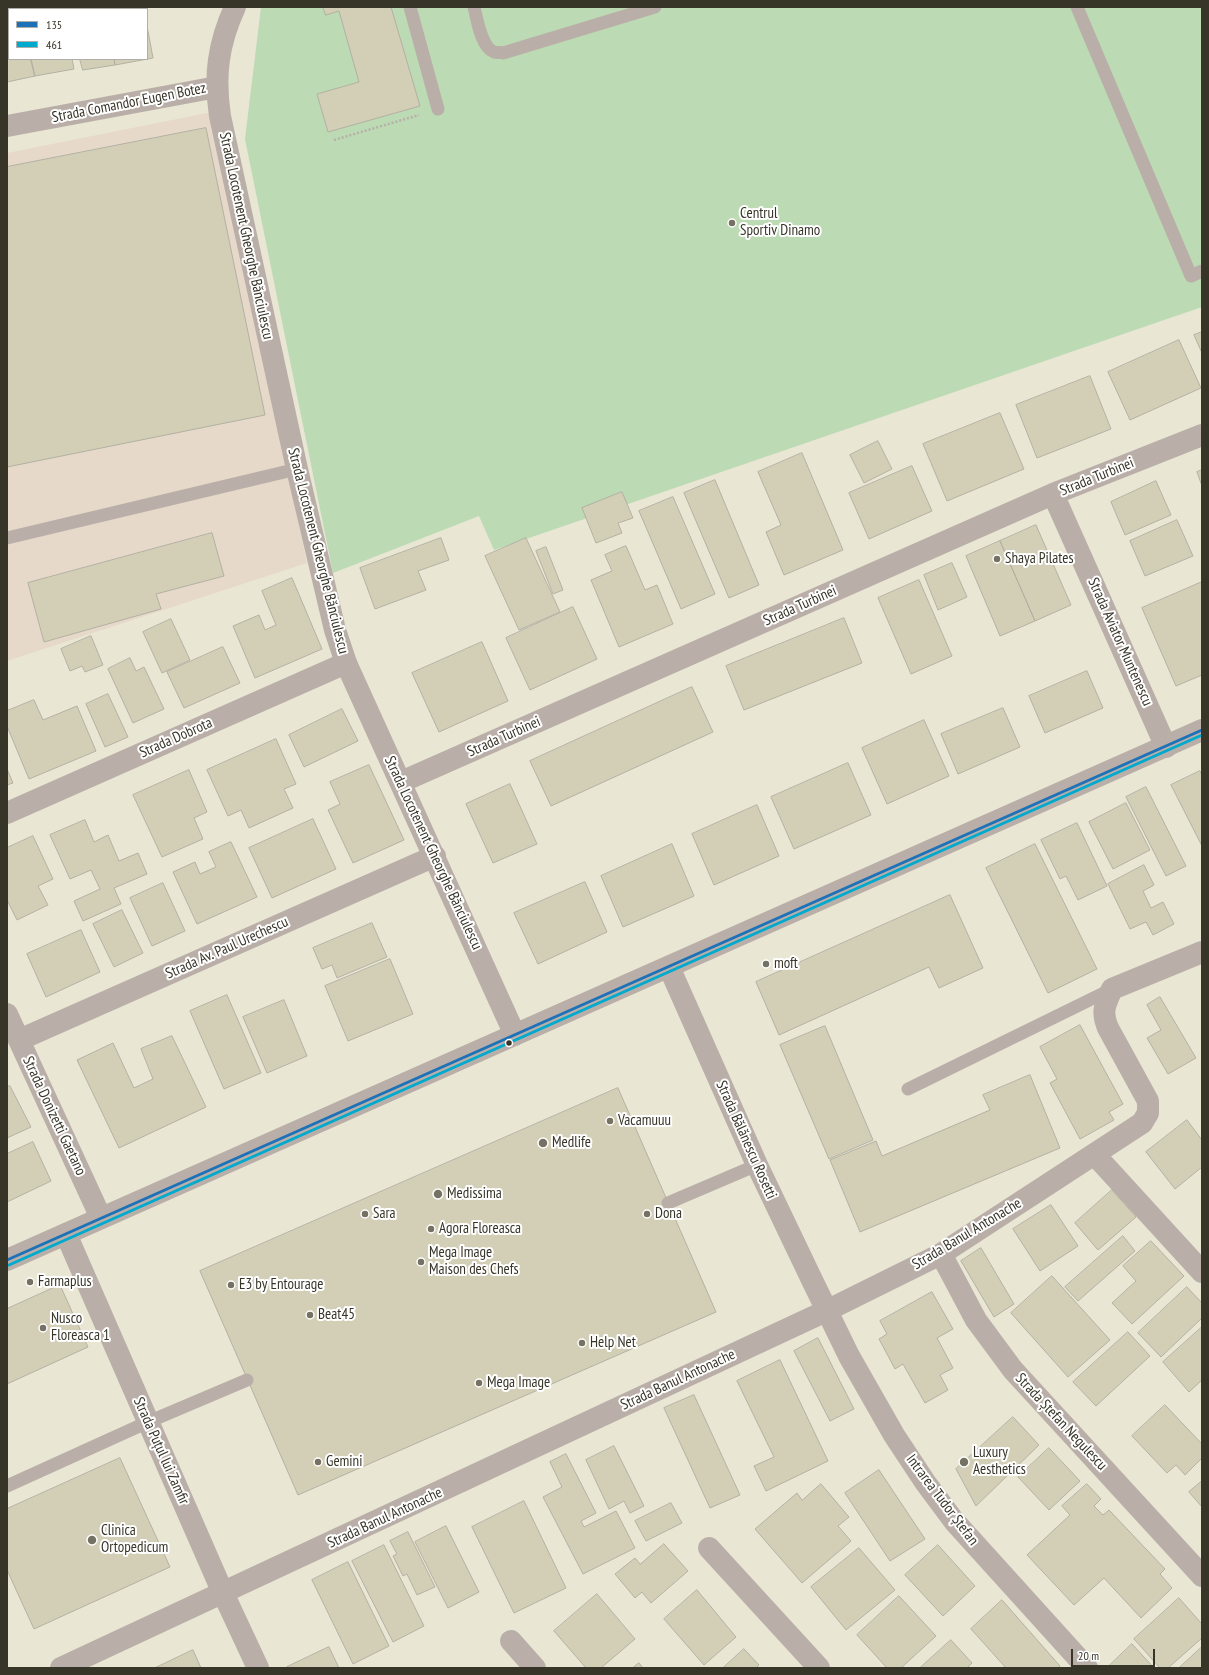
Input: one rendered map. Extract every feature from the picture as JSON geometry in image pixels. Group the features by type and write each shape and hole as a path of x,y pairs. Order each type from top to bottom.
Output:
{"street":[{"name":"Strada Comandor Eugen Botez","path":"7,126 217,86 221,41 234,7"},
{"name":"Strada Locotenent Gheorghe Bănciulescu","path":"217,86 220,116 297,469 335,630 346,663 515,1035"},
{"name":"Strada Turbinei","path":"401,782 1053,494 1202,435"},
{"name":"Strada Aviator Muntenescu","path":"1053,494 1166,747"},
{"name":"Strada Dobrota","path":"7,813 346,663"},
{"path":"7,1260 1202,730"},
{"name":"Strada Av. Paul Urechescu","path":"19,1040 434,856"},
{"path":"1112,989 1202,952"},
{"name":"Strada Bălănescu Rosetti","path":"669,967 757,1165 826,1311"},
{"name":"Strada Banul Antonache","path":"61,1668 97,1661 223,1593 826,1311 941,1254 1142,1123 1148,1113 1148,1101 1104,1018 1104,1007 1112,989"},
{"name":"Strada Donizetti Gaetano","path":"7,1014 101,1218"},
{"path":"1095,1154 1202,1272"},
{"name":"Strada Puțul lui Zamfir","path":"66,1234 223,1593 258,1668"},
{"name":"Strada Ștefan Negulescu","path":"941,1254 976,1320 1013,1370 1202,1576"},
{"name":"Intrarea Tudor Ștefan","path":"826,1311 870,1395 894,1435 954,1522 1087,1668"},
{"path":"709,1548 819,1668"},
{"path":"511,1641 535,1668"}],"lane":[{"path":"410,7 438,109"},
{"path":"474,7 481,35 486,45 494,52 503,53 655,7"},
{"path":"1077,7 1191,276 1202,271"},
{"path":"7,538 297,469"},
{"path":"908,1089 1112,989"},
{"path":"668,1202 757,1165"},
{"path":"7,1486 148,1422 247,1380"}],"path":[{"path":"334,140 438,109"}],"shaded area":[{"path":"212,112 307,563 7,661 7,153"}],"green space":[{"name":"Centrul Sportiv Dinamo","path":"261,7 1202,7 1202,307 494,550 479,516 333,573 245,139"}],"building":[{"path":"109,7 144,7 144,8 107,8"},
{"path":"323,7 391,7 420,106 328,132 317,94 359,82 339,11 326,15"},
{"path":"7,21 8,60 31,60 35,76 7,82"},
{"path":"148,31 153,58 148,59"},
{"path":"31,60 72,60 74,69 35,76"},
{"path":"80,60 114,60 115,65 83,70"},
{"path":"114,60 142,60 115,65"},
{"path":"206,128 265,415 7,467 7,167"},
{"path":"1202,332 1202,353 1194,335"},
{"path":"1179,340 1201,388 1130,420 1108,372"},
{"path":"1090,376 1111,429 1037,458 1016,405"},
{"path":"1000,413 1024,469 947,501 923,444"},
{"path":"878,441 892,469 864,483 850,455"},
{"path":"802,453 843,550 784,575 766,532 781,525 758,472"},
{"path":"912,466 932,511 869,539 849,493"},
{"path":"1202,470 1202,486 1197,472"},
{"path":"715,480 759,585 729,598 684,493"},
{"path":"1156,481 1171,515 1125,535 1111,502"},
{"path":"622,492 633,518 618,523 622,533 596,543 582,508"},
{"path":"673,497 715,594 681,609 639,511"},
{"path":"1177,520 1193,556 1145,576 1130,541"},
{"path":"1036,525 1071,605 1035,621 1000,541"},
{"path":"212,533 224,576 156,594 161,609 44,642 28,583"},
{"path":"441,538 449,560 418,571 426,590 375,609 360,568"},
{"path":"526,538 560,612 519,630 485,556"},
{"path":"1000,541 1035,621 1000,636 966,556"},
{"path":"626,546 645,590 657,585 673,624 619,647 591,580 612,571 605,555"},
{"path":"546,547 563,590 553,594 536,551"},
{"path":"952,563 967,597 938,610 924,575"},
{"path":"292,578 322,649 255,678 233,626 259,615 265,630 276,625 262,591"},
{"path":"919,580 952,656 911,674 878,598"},
{"path":"1202,582 1202,675 1176,686 1142,608"},
{"path":"573,607 597,659 530,690 506,638"},
{"path":"844,618 862,663 744,710 726,666"},
{"path":"171,619 190,660 162,673 143,632"},
{"path":"91,636 103,665 85,672 82,666 70,671 61,649"},
{"path":"482,642 508,701 439,732 412,673"},
{"path":"223,647 240,683 184,708 167,672"},
{"path":"130,658 136,671 144,667 164,709 133,723 108,669"},
{"path":"1087,671 1103,708 1045,733 1029,696"},
{"path":"692,687 713,732 551,806 530,761"},
{"path":"108,694 128,737 105,747 86,704"},
{"path":"34,700 43,720 77,706 96,751 29,779 7,726 7,711"},
{"path":"1003,708 1020,747 958,774 941,734"},
{"path":"342,709 358,741 304,767 289,735"},
{"path":"924,720 949,776 887,804 862,748"},
{"path":"276,739 296,784 284,789 293,808 249,828 241,810 228,816 207,770"},
{"path":"848,763 871,815 794,849 771,797"},
{"path":"369,765 404,840 353,863 328,810 340,804 330,782"},
{"path":"7,769 13,783 7,785"},
{"path":"189,770 207,812 194,818 203,839 162,857 133,795"},
{"path":"1200,771 1202,775 1202,846 1171,785"},
{"path":"510,784 537,844 493,863 466,804"},
{"path":"1146,787 1186,866 1166,876 1126,797"},
{"path":"1126,803 1150,850 1113,869 1089,822"},
{"path":"757,805 779,856 714,885 692,834"},
{"path":"313,819 336,869 272,898 249,848"},
{"path":"85,820 94,842 108,835 119,861 138,853 147,874 114,888 121,904 83,921 74,901 100,889 91,870 70,879 50,835"},
{"path":"1077,823 1107,886 1078,900 1066,876 1060,879 1041,840"},
{"path":"33,836 53,879 38,886 48,905 17,920 7,900 7,848"},
{"path":"231,842 257,897 197,924 173,872 195,862 200,874 216,867 209,852"},
{"path":"672,844 694,896 623,927 601,876"},
{"path":"1035,844 1097,969 1048,993 986,868"},
{"path":"1144,865 1154,885 1143,891 1151,908 1163,902 1174,924 1153,935 1146,922 1130,929 1108,884"},
{"path":"585,882 607,932 538,964 514,913"},
{"path":"163,883 185,931 152,946 130,898"},
{"path":"950,895 983,968 939,988 929,967 779,1035 756,982"},
{"path":"122,910 143,953 114,967 93,924"},
{"path":"372,923 387,957 337,978 332,965 322,969 313,948"},
{"path":"81,930 100,972 46,997 27,954"},
{"path":"390,959 413,1014 348,1041 325,986"},
{"path":"227,995 261,1073 224,1089 190,1011"},
{"path":"1160,997 1196,1058 1168,1074 1147,1038 1161,1030 1147,1005"},
{"path":"284,1000 307,1056 267,1073 243,1017"},
{"path":"1080,1025 1123,1104 1109,1112 1114,1120 1080,1139 1050,1083 1057,1079 1040,1047"},
{"path":"825,1026 873,1140 829,1159 780,1045"},
{"path":"172,1036 206,1107 119,1148 77,1060 113,1043 134,1088 153,1079 141,1049"},
{"path":"1030,1075 1060,1148 860,1232 830,1160 876,1141 882,1156 990,1110 983,1095"},
{"path":"10,1086 31,1127 7,1138 7,1087"},
{"path":"618,1088 716,1312 298,1495 200,1271"},
{"path":"1187,1120 1202,1140 1202,1167 1175,1189 1146,1152"},
{"path":"33,1142 51,1181 7,1202 7,1154"},
{"path":"1112,1190 1136,1217 1098,1250 1075,1223"},
{"path":"1051,1205 1078,1246 1040,1271 1013,1229"},
{"path":"1123,1236 1135,1251 1078,1301 1065,1287"},
{"path":"1151,1241 1184,1276 1132,1324 1112,1303 1136,1281 1123,1266"},
{"path":"981,1248 1014,1304 994,1317 961,1261"},
{"path":"1052,1276 1110,1340 1068,1377 1011,1313"},
{"name":"Nusco Floreasca 1","path":"60,1285 88,1347 7,1384 7,1309"},
{"path":"1187,1287 1202,1303 1202,1318 1161,1357 1138,1333"},
{"path":"932,1292 953,1329 937,1338 953,1368 940,1375 948,1390 925,1403 903,1364 895,1369 879,1339 887,1334 880,1321"},
{"path":"1202,1327 1202,1380 1189,1392 1163,1362"},
{"path":"1128,1332 1150,1356 1096,1406 1073,1382"},
{"path":"818,1338 854,1409 830,1421 794,1351"},
{"path":"780,1360 828,1461 766,1491 754,1466 774,1457 737,1381"},
{"path":"694,1395 740,1495 710,1508 664,1408"},
{"path":"1165,1405 1202,1444 1202,1458 1185,1475 1176,1465 1167,1473 1132,1436"},
{"path":"1013,1417 1039,1445 976,1506 956,1469"},
{"path":"614,1446 644,1506 630,1513 624,1501 609,1509 586,1460"},
{"path":"1049,1448 1080,1481 1049,1510 1018,1477"},
{"path":"566,1454 596,1513 581,1521 584,1527 616,1511 635,1548 583,1574 543,1497 562,1487 550,1462"},
{"path":"120,1458 170,1567 34,1629 7,1570 7,1509"},
{"path":"879,1470 925,1539 890,1561 845,1493"},
{"path":"1202,1481 1202,1507 1189,1492"},
{"path":"821,1484 849,1517 838,1526 851,1541 802,1583 755,1529 797,1493 802,1500"},
{"path":"1087,1484 1101,1499 1094,1506 1103,1515 1109,1510 1165,1569 1160,1574 1172,1588 1141,1618 1104,1578 1074,1605 1027,1555 1070,1515 1062,1506"},
{"path":"524,1501 566,1588 514,1613 472,1527"},
{"path":"671,1503 682,1523 646,1541 635,1521"},
{"path":"446,1526 479,1592 448,1608 415,1542"},
{"path":"408,1532 435,1587 417,1595 407,1574 403,1576 393,1556 397,1554 390,1541"},
{"path":"664,1544 688,1571 651,1603 642,1592 635,1598 615,1574 635,1558 640,1564"},
{"path":"384,1545 424,1626 393,1642 352,1561"},
{"path":"938,1545 975,1586 943,1616 905,1575"},
{"path":"859,1548 895,1590 846,1630 811,1587"},
{"path":"348,1562 389,1646 353,1664 312,1580"},
{"path":"697,1590 736,1637 704,1665 664,1619"},
{"path":"597,1594 635,1639 601,1668 586,1668 554,1631"},
{"path":"899,1596 936,1636 901,1668 887,1668 857,1635"},
{"path":"1179,1598 1202,1624 1202,1638 1168,1668 1160,1668 1134,1639"},
{"path":"1002,1600 1060,1666 1058,1668 1006,1668 971,1629"},
{"path":"951,1640 972,1663 967,1668 920,1668"},
{"path":"1132,1644 1154,1668 1108,1667"},
{"path":"329,1647 339,1668 287,1668 287,1667"},
{"path":"1202,1647 1202,1668 1179,1668"},
{"path":"744,1649 759,1665 756,1668 723,1668"},
{"path":"193,1650 201,1668 155,1668"},
{"path":"639,1663 643,1668 633,1668"}],"transit line":[{"name":"135","path":"7,1260 1202,730"},
{"name":"461","path":"9,1265 1202,735"}],"place":[{"name":"Centrul Sportiv Dinamo","path":"732,223"},
{"name":"Shaya Pilates","path":"997,559"},
{"name":"moft","path":"766,964"},
{"name":"Vacamuuu","path":"610,1121"},
{"name":"Medlife","path":"543,1143"},
{"name":"Medissima","path":"438,1194"},
{"name":"Sara","path":"365,1214"},
{"name":"Dona","path":"647,1214"},
{"name":"Agora Floreasca","path":"431,1229"},
{"name":"Mega Image Maison des Chefs","path":"421,1262"},
{"name":"Farmaplus","path":"30,1282"},
{"name":"E3 by Entourage","path":"231,1285"},
{"name":"Beat45","path":"310,1315"},
{"name":"Nusco Floreasca 1","path":"43,1328"},
{"name":"Help Net","path":"582,1343"},
{"name":"Mega Image","path":"479,1383"},
{"name":"Gemini","path":"318,1462"},
{"name":"Luxury Aesthetics","path":"964,1462"},
{"name":"Clinica Ortopedicum","path":"92,1540"}]}
